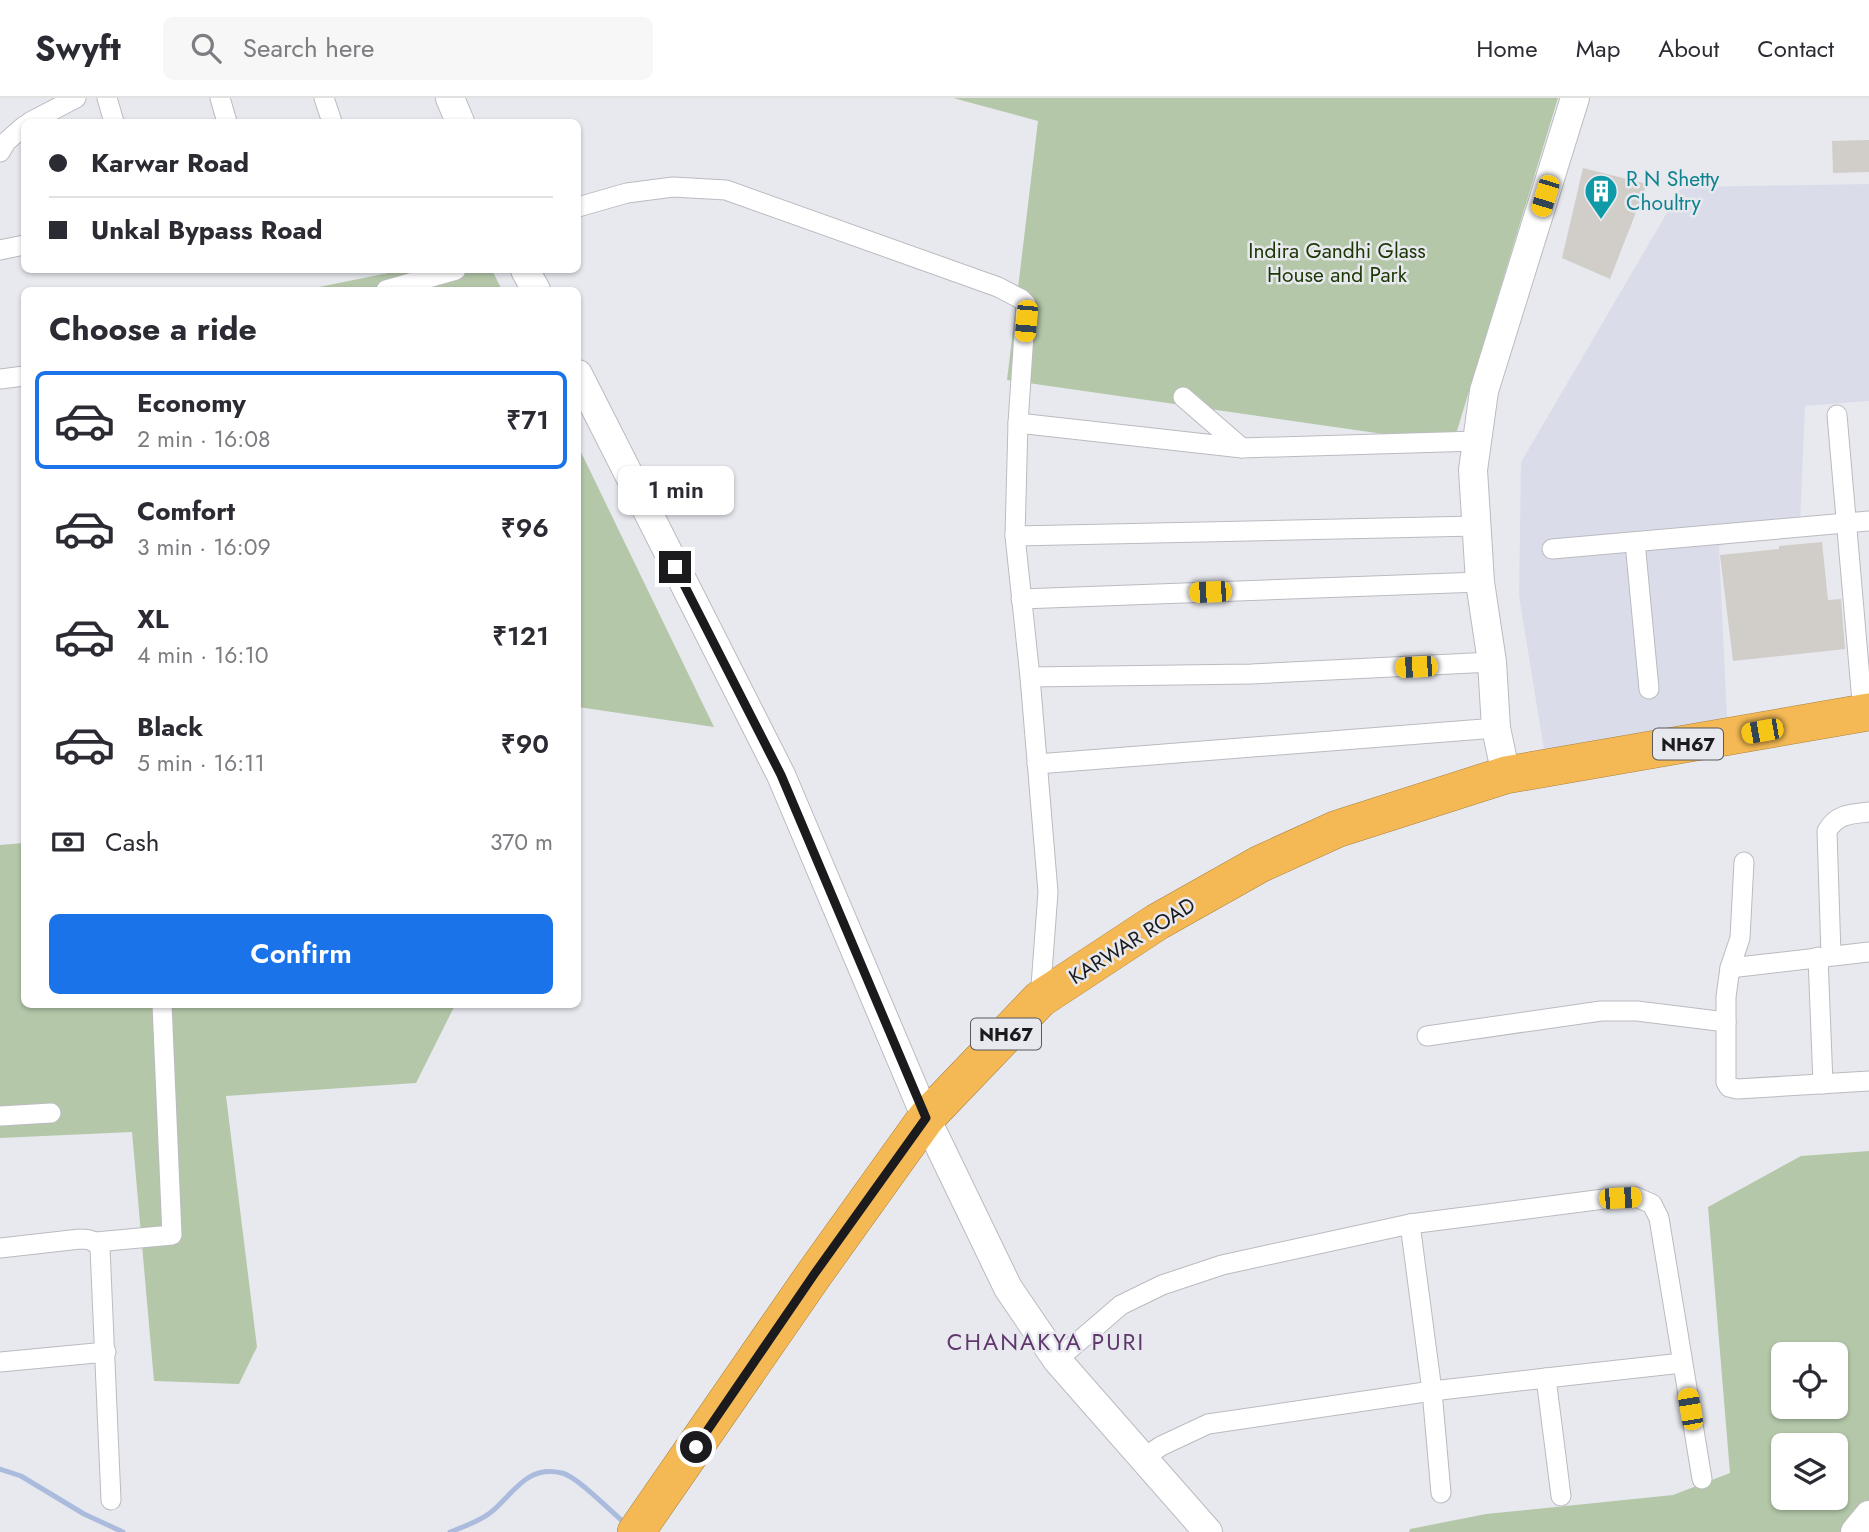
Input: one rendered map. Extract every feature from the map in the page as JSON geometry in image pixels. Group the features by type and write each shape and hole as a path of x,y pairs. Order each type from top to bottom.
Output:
{"highway":[{"name":"KARWAR ROAD","path":"636,1532 926,1118 1040,999 1157,922 1260,864 1338,829 1506,775 1866,712"}],"main road":[{"path":"450,98 459,119"},
{"path":"1506,775 1496,728 1492,663 1480,582 1473,470 1484,391 1575,98"},
{"path":"581,380 781,775 926,1118 1007,1288 1057,1360 1208,1532"},
{"path":"1855,1532 1869,1515"}],"street":[{"path":"36,119 76,98"},
{"path":"107,98 113,119"},
{"path":"220,98 227,119"},
{"path":"324,98 331,119"},
{"path":"0,152 6,142 21,129"},
{"path":"581,206 626,192 673,187 726,190 1011,293 1026,304 1018,423 1015,536 1048,892 1040,999"},
{"path":"0,250 21,246"},
{"path":"396,287 446,273"},
{"path":"0,379 21,376"},
{"path":"1183,397 1242,448"},
{"path":"1838,415 1866,712"},
{"path":"1018,423 1242,448 1477,441"},
{"path":"1552,549 1869,521"},
{"path":"1015,536 1476,526"},
{"path":"1635,542 1649,689"},
{"path":"1021,600 1480,582"},
{"path":"1030,677 1251,674 1492,663"},
{"path":"1037,764 1496,728"},
{"path":"1823,1083 1827,831 1833,821 1845,814 1869,812"},
{"path":"1744,862 1740,938 1730,968 1726,997 1726,1082 1729,1087 1737,1089 1869,1081"},
{"path":"1730,968 1869,952"},
{"path":"0,1248 80,1238 96,1242 172,1235 162,1008"},
{"path":"1427,1036 1601,1011 1637,1011 1726,1022"},
{"path":"0,1116 51,1113"},
{"path":"1057,1360 1121,1305 1162,1285 1222,1265 1410,1224 1636,1197 1652,1204 1659,1218 1702,1479"},
{"path":"1410,1224 1432,1391 1441,1493"},
{"path":"96,1242 101,1254 111,1500"},
{"path":"0,1362 106,1352"},
{"path":"1142,1459 1161,1446 1208,1424 1432,1391 1682,1363"},
{"path":"1546,1378 1562,1496"}],"shaded area":[{"path":"1869,184 1869,401 1805,406 1800,526 1719,546 1727,718 1544,750 1519,596 1521,462 1682,187"}],"green space":[{"name":"Indira Gandhi Glass House and Park","path":"953,98 1558,98 1453,444 1007,380 1038,121"},
{"path":"388,273 494,273 500,287 319,287"},
{"path":"581,452 714,727 581,707"},
{"path":"21,843 21,1008 454,1008 416,1083 226,1096 257,1347 239,1384 154,1381 132,1132 0,1138 0,845"},
{"path":"1869,1151 1869,1532 1409,1532 1410,1529 1486,1514 1673,1495 1730,1473 1708,1207 1801,1156"}],"building":[{"path":"1869,140 1869,172 1833,173 1832,141"},
{"name":"R N Shetty Choultry","path":"1583,168 1647,184 1610,279 1562,258"},
{"path":"1822,542 1828,600 1841,599 1845,649 1733,661 1720,555"}],"waterway":[{"path":"0,1469 21,1476 84,1514 123,1532"},
{"path":"450,1532 490,1513 529,1477 550,1471 562,1473 577,1481 626,1524"}],"place":[{"name":"R N Shetty Choultry","path":"1601,221"}],"district":[{"name":"CHANAKYA PURI","path":"1046,1342"}],"route":[{"path":"675,567 781,775 926,1118 815,1273 696,1447"}]}
